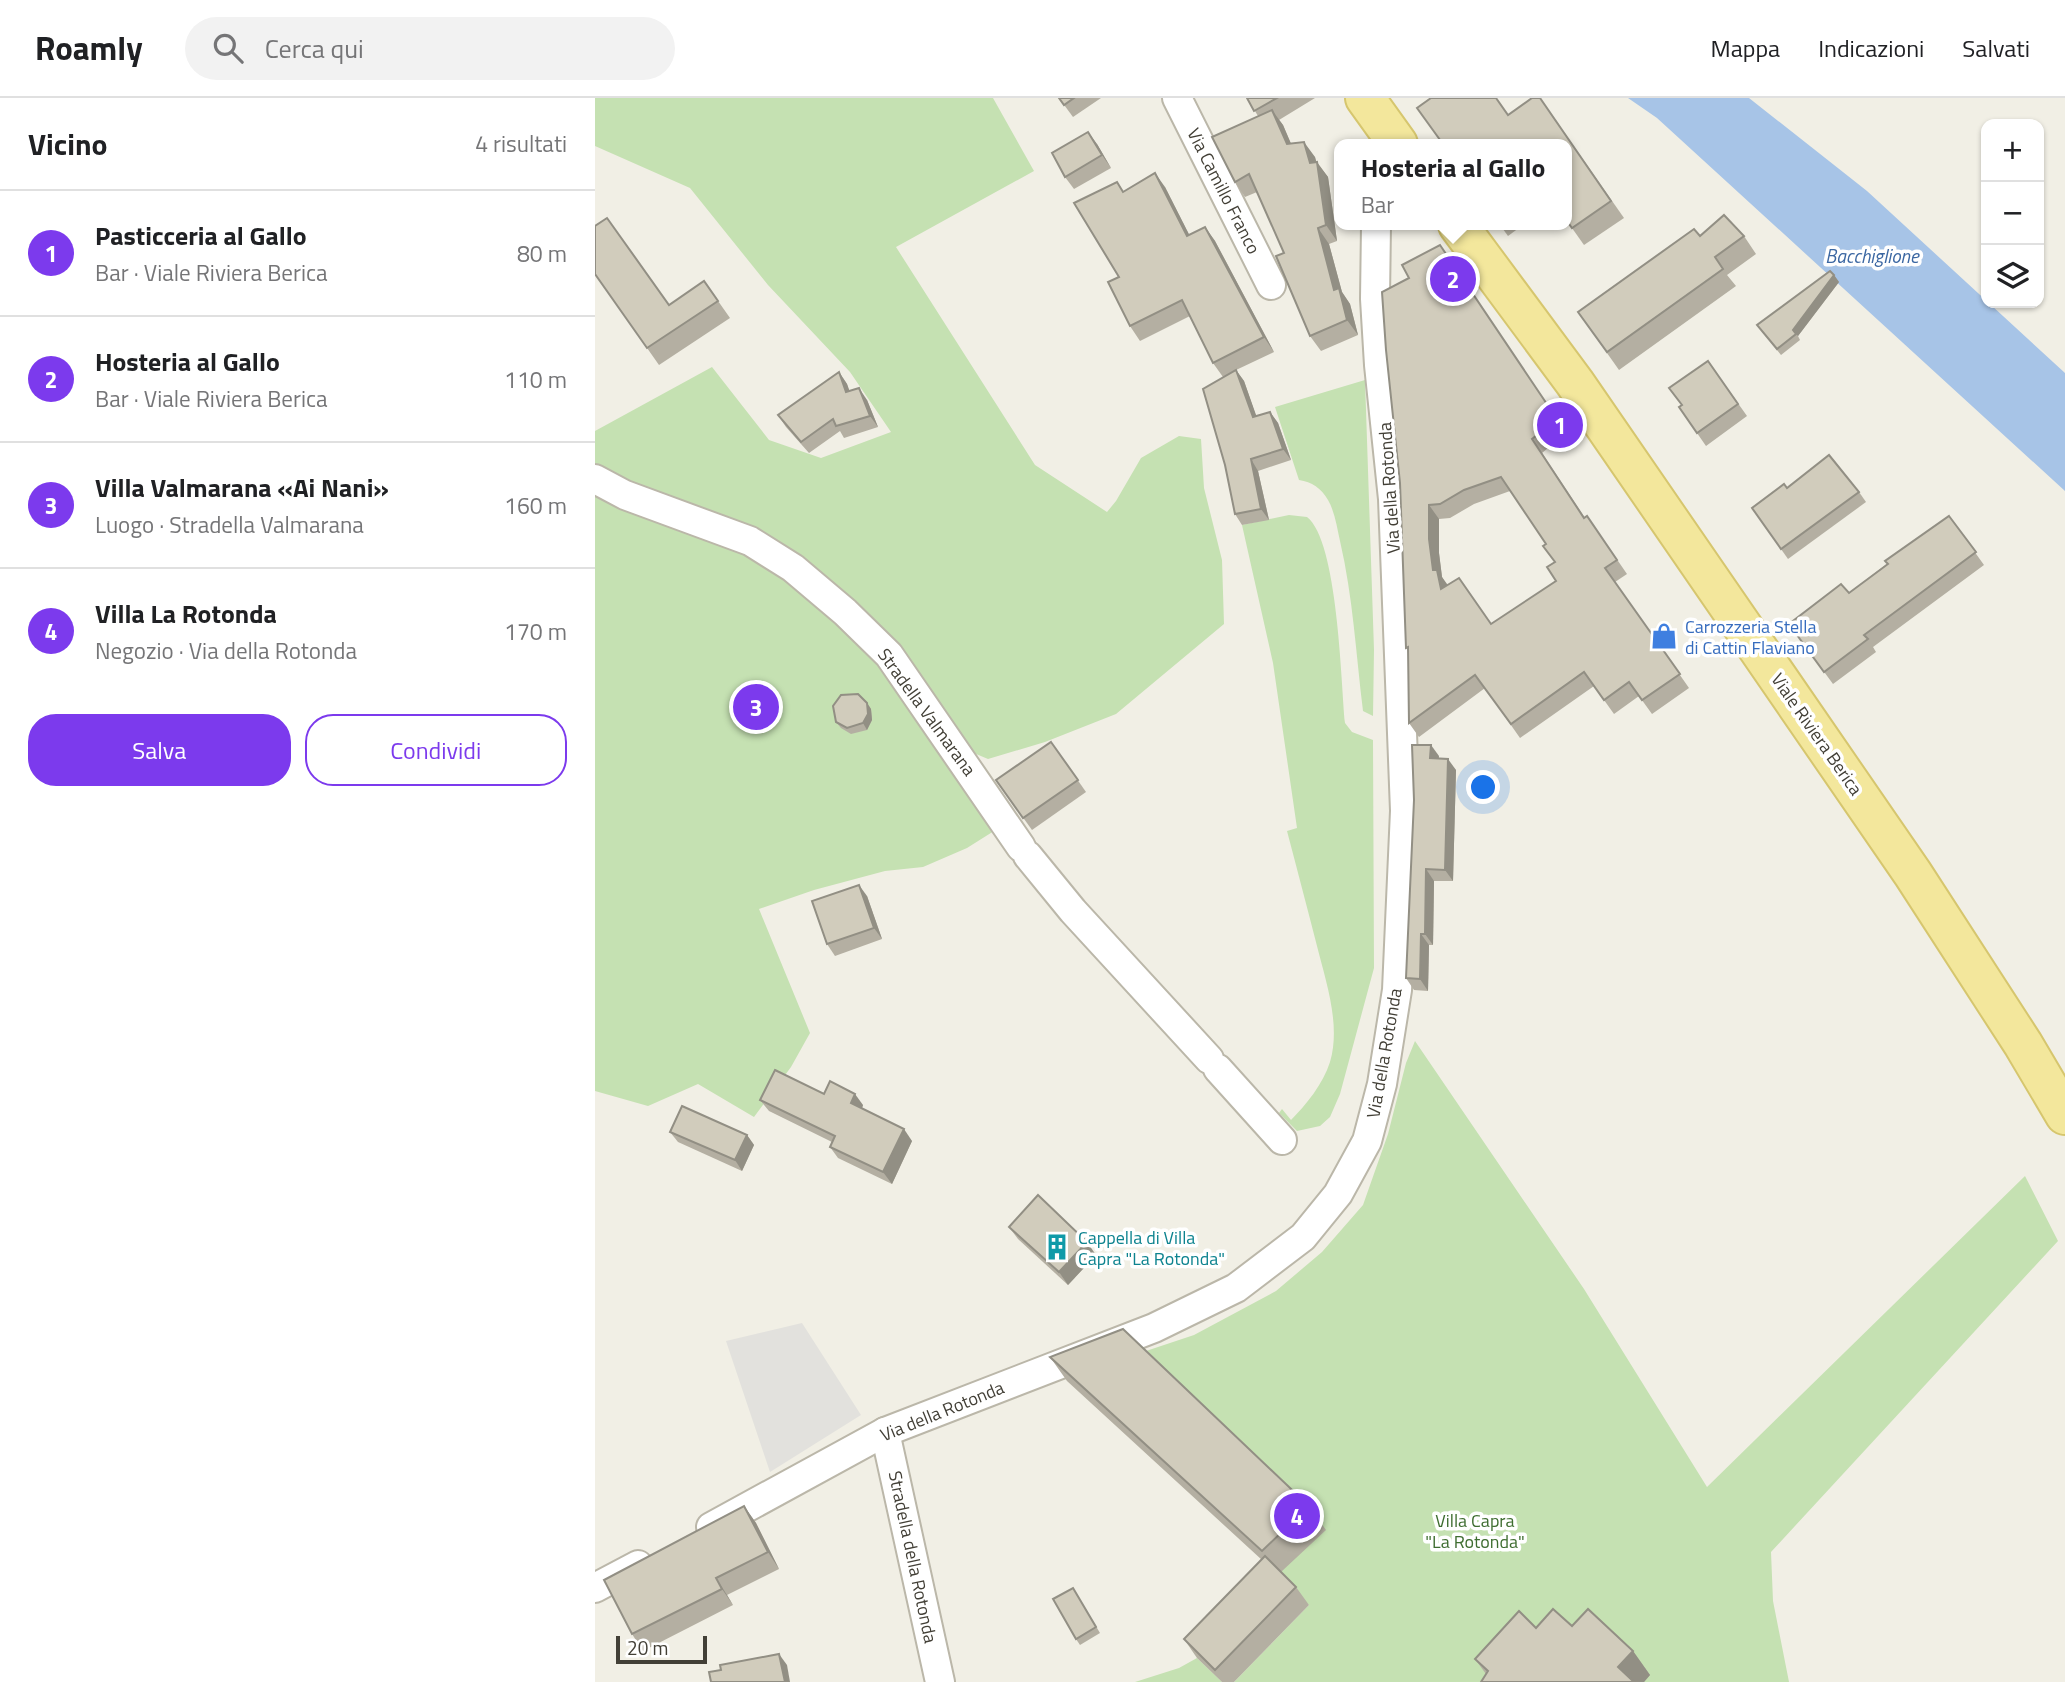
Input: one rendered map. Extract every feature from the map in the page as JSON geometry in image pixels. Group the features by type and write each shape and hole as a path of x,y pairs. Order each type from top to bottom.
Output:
{"main road":[{"path":"1365,98 1394,139"},
{"name":"Viale Riviera Berica","path":"1462,230 1575,383 1913,874 2023,1044 2065,1115"}],"street":[{"name":"Via Camillo Franco","path":"1177,98 1271,285"},
{"name":"Via della Rotonda","path":"694,1536 825,1452 885,1432 1154,1328 1236,1288 1303,1237 1338,1194 1367,1141 1382,1084 1397,990 1405,811 1392,499 1375,299 1376,230"},
{"name":"Stradella Valmarana","path":"595,479 625,495 750,541 793,568 890,655 1025,851 1073,911 1282,1140"},
{"name":"Stradella della Rotonda","path":"885,1432 940,1682"},
{"path":"595,1588 657,1556"}],"green space":[{"path":"595,98 993,98 1034,171 896,247 1035,465 1107,512 1141,458 1179,436 1201,439 1204,488 1222,560 1224,624 1116,714 1045,742 988,759 950,743 793,568 595,479 595,431 712,367 769,440 821,458 891,432 850,372 768,285 690,188 595,146"},
{"path":"1365,380 1374,650 1373,716 1363,711 1348,583 1334,515 1328,500 1319,489 1299,480 1275,407"},
{"path":"595,489 748,546 887,664 994,831 967,848 923,867 885,871 814,890 759,909 810,1033 791,1067 754,1117 698,1084 648,1106 595,1091"},
{"path":"1289,515 1307,517 1317,531 1332,582 1345,723 1352,732 1373,740 1374,968 1340,1094 1330,1117 1320,1126 1297,1131 1279,1113 1282,1109 1291,1120 1319,1086 1333,1048 1333,1019 1287,831 1297,828 1273,663 1242,525"},
{"name":"Villa Capra \"La Rotonda\"","path":"1415,1041 1584,1289 1707,1487 2025,1176 2058,1241 1771,1552 1773,1601 1789,1682 1234,1682 1309,1605 1278,1575 1140,1353 1194,1335 1276,1291 1322,1252 1363,1205 1388,1134 1406,1063"},
{"path":"1197,1658 1222,1682 1135,1682 1179,1668"}],"shaded area":[{"path":"802,1323 861,1415 770,1472 726,1341"}],"water":[{"name":"Bacchiglione","path":"1628,98 1749,98 1867,191 1981,296 1981,308 1994,308 2065,373 2065,491 1657,118"}],"building":[{"path":"1059,98 1074,98 1064,105"},
{"path":"1247,98 1277,98 1254,111"},
{"path":"1431,98 1496,98 1508,115 1532,98 1540,98 1568,139 1439,139 1417,108"},
{"path":"1272,110 1287,144 1304,142 1310,163 1317,162 1326,225 1318,228 1334,290 1339,288 1347,320 1310,336 1276,256 1284,253 1249,174 1235,182 1212,137"},
{"path":"1088,132 1102,155 1065,177 1052,153"},
{"path":"1572,144 1611,201 1572,228"},
{"path":"1155,173 1187,236 1205,227 1264,337 1213,363 1182,300 1130,326 1108,282 1119,277 1074,203 1117,182 1123,192"},
{"path":"1724,215 1744,236 1715,257 1723,269 1607,352 1578,312 1694,229 1700,236"},
{"path":"607,218 669,305 704,281 718,301 647,348 595,274 595,226"},
{"path":"1440,245 1557,419 1532,439 1584,518 1587,516 1617,560 1605,568 1680,674 1642,700 1629,682 1604,700 1584,672 1511,724 1475,675 1409,723 1400,483 1382,292 1409,278 1402,265","holes":["1501,477 1546,544 1543,546 1555,562 1547,567 1556,581 1491,624 1459,578 1441,589 1437,570 1433,570 1429,505 1440,504 1464,490"]},
{"path":"1830,271 1834,275 1793,330 1796,334 1777,349 1757,325"},
{"path":"1708,361 1738,404 1697,433 1669,388"},
{"path":"1236,370 1253,417 1270,412 1283,449 1251,459 1261,509 1235,514 1225,465 1203,389"},
{"path":"839,372 846,392 859,388 870,416 836,426 833,419 801,442 778,415"},
{"path":"1829,455 1859,492 1781,549 1752,508 1784,484 1787,488"},
{"path":"1949,516 1976,552 1864,635 1868,639 1824,672 1789,624 1841,584 1849,593 1888,564 1885,561"},
{"path":"858,694 867,703 868,714 863,723 847,728 836,722 833,706 841,695"},
{"path":"1051,742 1078,780 1023,818 996,780"},
{"path":"1412,745 1431,745 1430,758 1448,759 1445,870 1426,869 1425,934 1421,934 1420,979 1406,978 1414,800"},
{"path":"859,885 874,928 827,944 812,901"},
{"path":"775,1070 824,1094 830,1081 855,1094 851,1103 904,1129 883,1172 830,1147 835,1136 760,1100"},
{"path":"682,1106 747,1135 735,1160 670,1132"},
{"name":"Cappella di Villa Capra \"La Rotonda\"","path":"1038,1195 1087,1242 1059,1272 1009,1227"},
{"path":"1123,1329 1309,1506 1262,1551 1050,1357"},
{"path":"744,1506 768,1552 716,1578 722,1589 632,1634 604,1580"},
{"path":"1265,1556 1296,1587 1215,1670 1184,1639"},
{"path":"1073,1588 1096,1627 1076,1639 1053,1599"},
{"path":"1553,1609 1572,1626 1588,1609 1633,1651 1618,1667 1634,1682 1481,1682 1488,1671 1475,1659 1519,1611 1536,1628"},
{"path":"779,1654 785,1682 711,1682 709,1672 721,1670 720,1665"}],"place":[{"name":"Hosteria al Gallo","path":"1453,279"},
{"name":"Pasticceria al Gallo","path":"1560,425"},
{"name":"Carrozzeria Stella di Cattin Flaviano","path":"1664,636"},
{"name":"Villa Valmarana «Ai Nani»","path":"756,707"},
{"name":"Cappella di Villa Capra \"La Rotonda\"","path":"1057,1247"},
{"name":"Villa La Rotonda","path":"1297,1516"}]}
